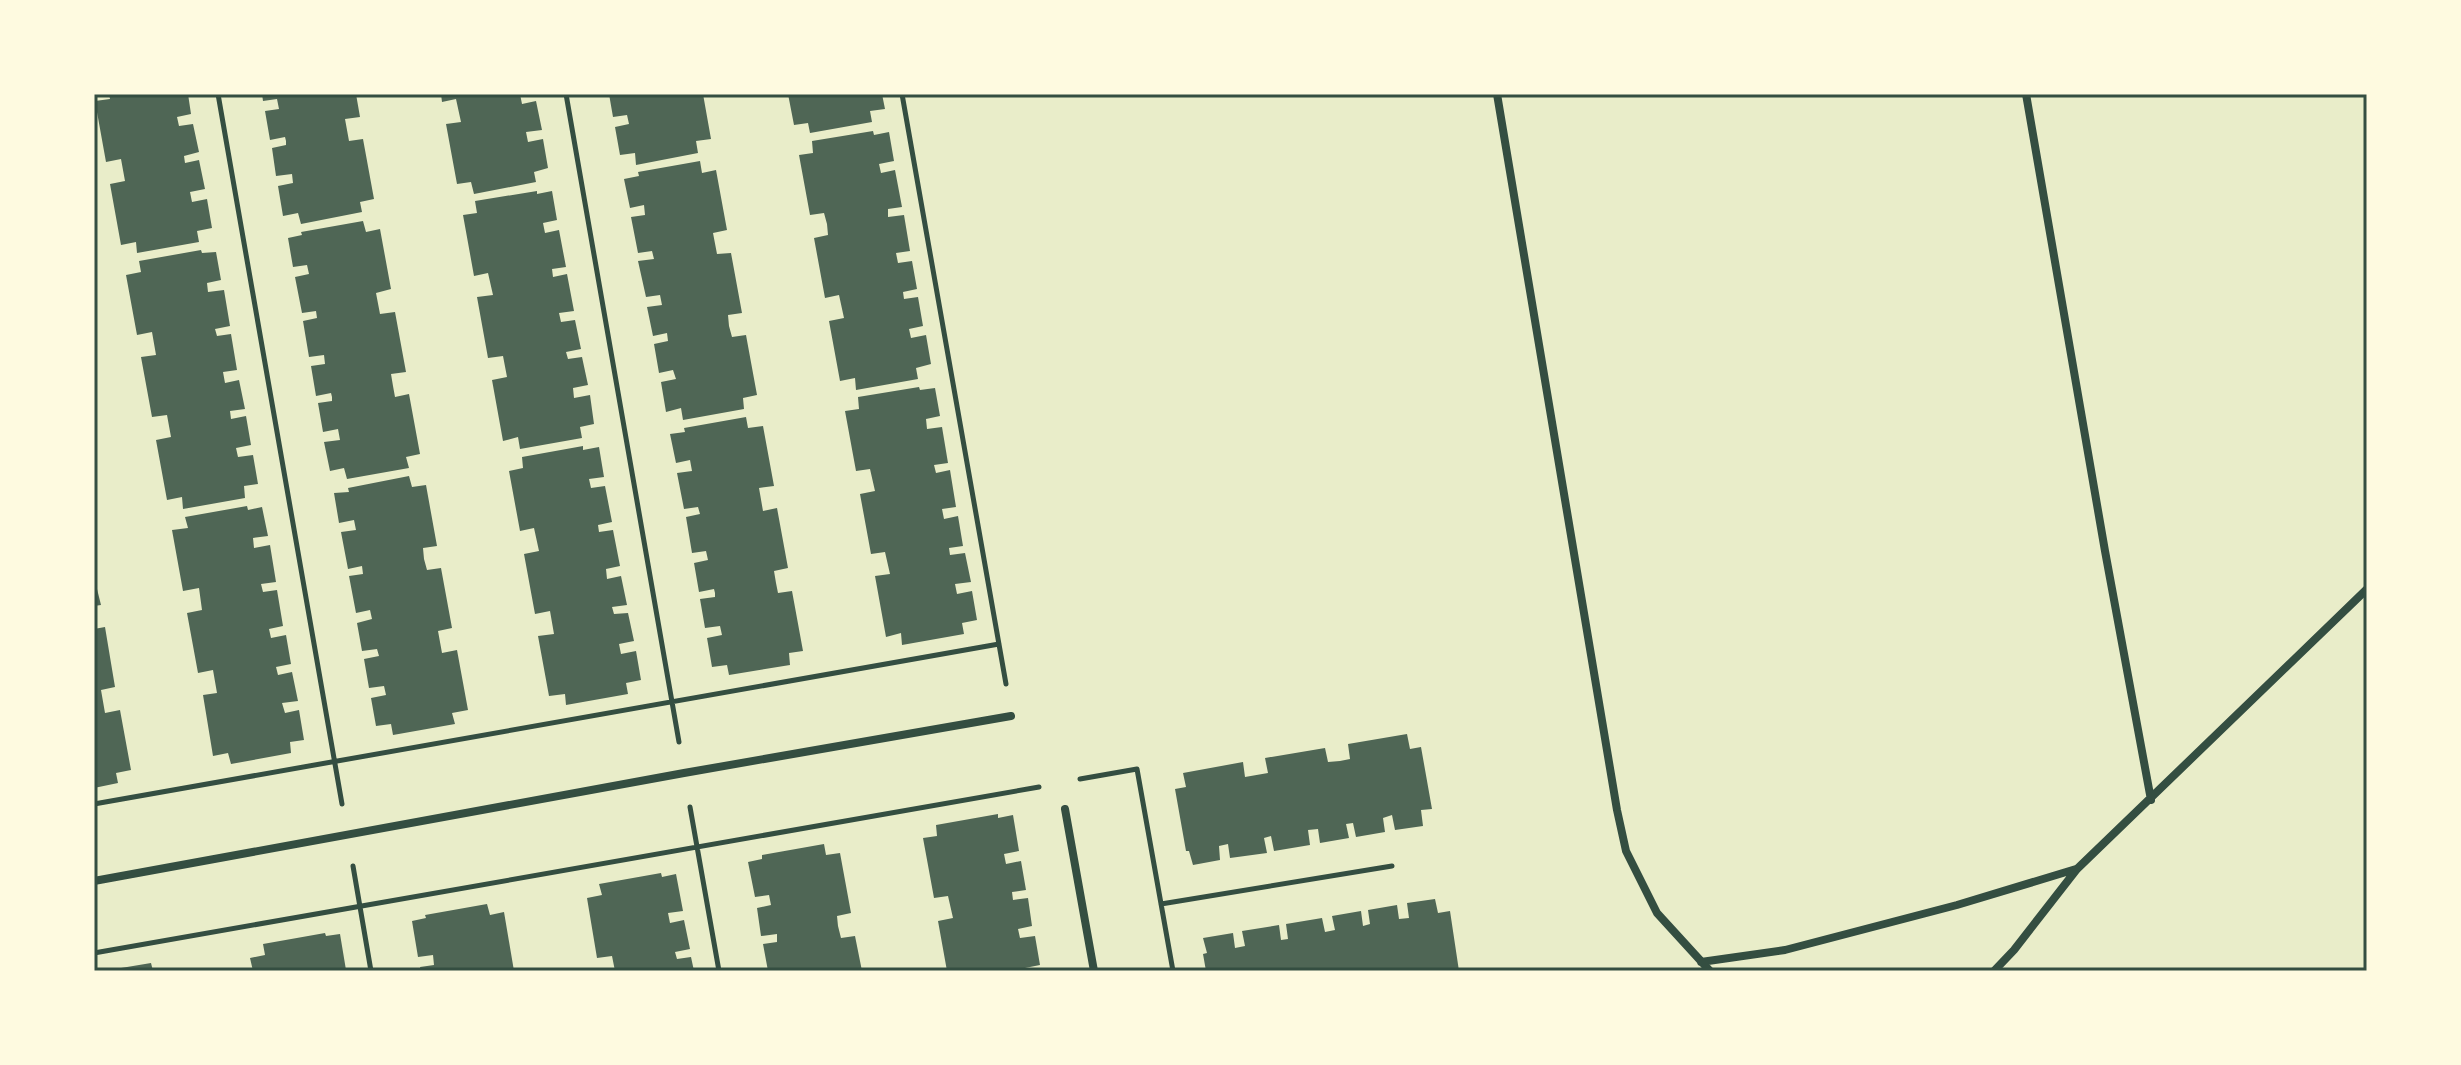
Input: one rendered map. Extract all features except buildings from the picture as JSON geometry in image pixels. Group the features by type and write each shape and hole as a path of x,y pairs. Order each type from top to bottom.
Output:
{"street":[{"path":"1497,94 1626,851 1657,913 1710,971"},
{"path":"2026,94 2151,800"},
{"path":"1994,971 2077,869 2367,589"},
{"path":"94,881 1011,716"},
{"path":"1065,809 1094,971"},
{"path":"1701,962 1785,950 1957,905 2077,869"}],"path":[{"path":"218,94 371,971"},
{"path":"566,94 719,971"},
{"path":"902,94 1011,716"},
{"path":"94,804 999,644"},
{"path":"1075,780 1137,769 1173,971"},
{"path":"94,953 1044,786"},
{"path":"1161,904 1392,866"}]}
